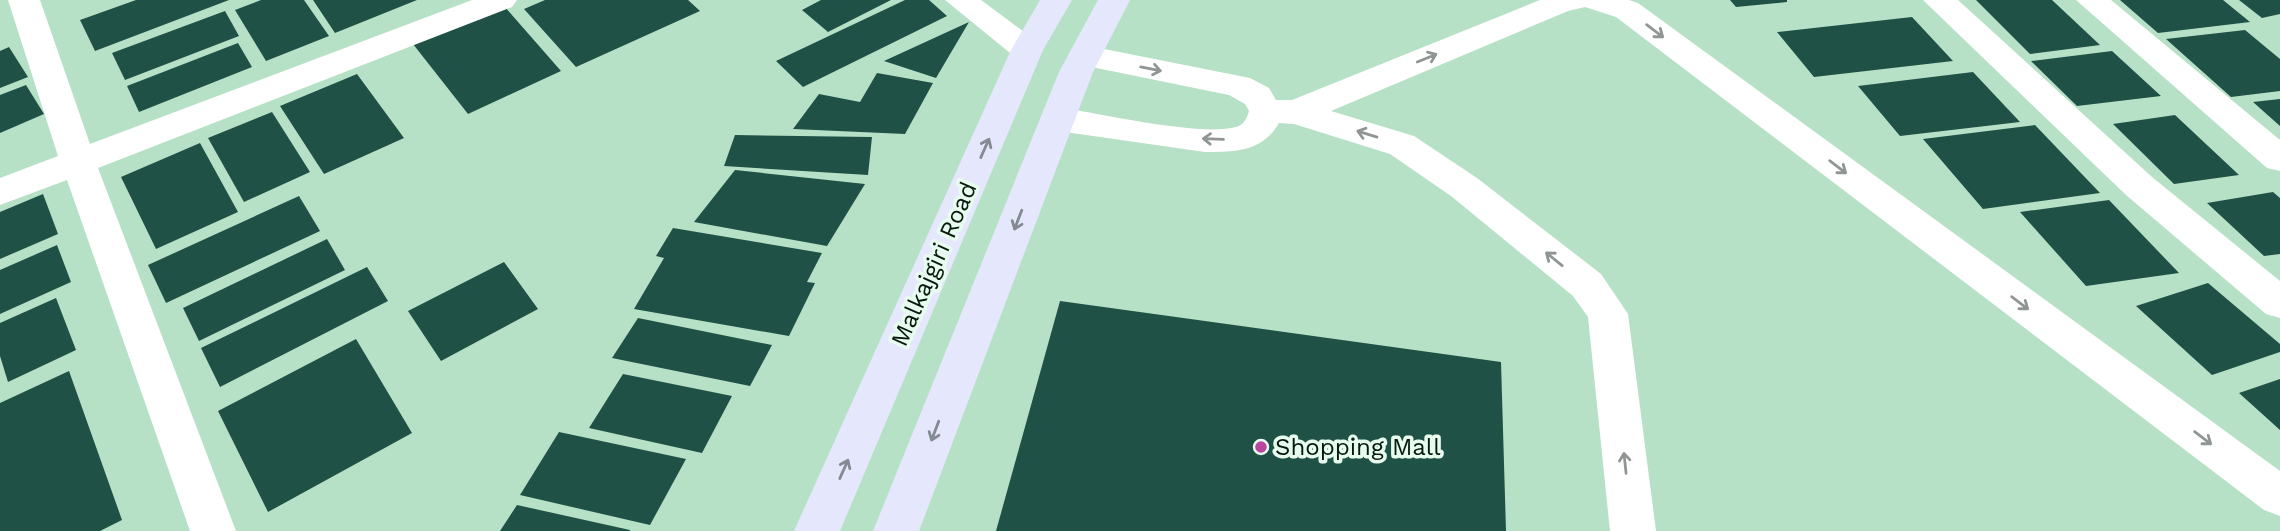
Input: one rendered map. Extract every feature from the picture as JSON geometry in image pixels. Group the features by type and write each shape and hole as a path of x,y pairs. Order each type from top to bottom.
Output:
{"main road":[{"name":"Malkajgiri Road","path":"817,531 1027,50 1056,0"},
{"path":"896,531 1058,119 1084,56 1114,0"}],"street":[{"path":"24,0 78,162 213,531"},
{"path":"0,192 501,0"},
{"path":"961,0 1027,50"},
{"path":"1058,119 1215,140 1244,138 1281,111 1558,4 1575,0"},
{"path":"1596,0 1627,10 2280,495"},
{"path":"1939,0 2139,186 2280,303"},
{"path":"2092,0 2280,159"},
{"path":"1084,56 1238,86 1281,111 1402,145 1464,187 1587,285 1608,314 1633,531"}],"building":[{"path":"136,0 229,0 95,51 80,20"},
{"path":"261,0 304,0 329,36 266,61 235,10"},
{"path":"313,0 417,0 335,33"},
{"path":"545,0 688,0 700,11 576,67 524,9"},
{"path":"821,0 891,0 828,32 802,10"},
{"path":"905,0 929,0 947,16 803,87 776,61"},
{"path":"1730,0 1787,0 1787,2 1736,7"},
{"path":"1976,0 2052,0 2100,45 2030,54"},
{"path":"2120,0 2223,0 2250,22 2158,33"},
{"path":"2239,0 2280,0 2280,14 2262,18"},
{"path":"504,6 561,71 468,114 413,44"},
{"path":"225,11 239,36 125,80 112,53"},
{"path":"1912,17 1953,61 1814,77 1777,32"},
{"path":"969,22 936,78 884,61"},
{"path":"2245,30 2280,59 2280,91 2231,97 2166,39"},
{"path":"238,43 252,67 139,112 127,86"},
{"path":"9,47 28,77 0,88 0,51"},
{"path":"2112,51 2161,96 2077,106 2031,61"},
{"path":"1973,72 2020,122 1900,136 1858,86"},
{"path":"877,73 933,83 905,134 793,129 819,94 860,102"},
{"path":"357,74 404,138 324,174 280,106"},
{"path":"26,85 44,114 0,133 0,95"},
{"path":"2280,99 2280,126 2253,102"},
{"path":"272,112 310,172 244,202 208,138"},
{"path":"2175,115 2239,175 2174,184 2113,124"},
{"path":"2035,125 2100,193 1983,209 1923,139"},
{"path":"735,135 872,137 868,175 724,166"},
{"path":"200,143 238,212 156,249 121,177"},
{"path":"735,170 865,184 827,246 694,222"},
{"path":"2273,192 2280,198 2280,254 2264,256 2207,203"},
{"path":"43,194 58,234 0,259 0,212"},
{"path":"299,196 320,231 166,303 148,265"},
{"path":"2109,200 2179,273 2086,286 2020,212"},
{"path":"673,228 822,253 807,282 815,283 789,336 634,309 664,258 656,256"},
{"path":"327,239 345,270 199,341 183,308"},
{"path":"57,245 71,282 0,314 0,270"},
{"path":"504,262 538,309 441,361 408,311"},
{"path":"367,267 388,301 220,387 201,348"},
{"path":"2208,283 2280,344 2280,352 2212,375 2136,306"},
{"path":"56,298 76,350 8,382 0,356 0,323"},
{"name":"Shopping Mall","path":"1060,301 1501,362 1506,531 996,531"},
{"path":"638,318 772,345 750,386 612,358"},
{"path":"356,339 412,433 268,512 218,411"},
{"path":"69,371 122,520 100,531 0,531 0,403"},
{"path":"623,374 732,396 702,453 589,428"},
{"path":"2280,379 2280,430 2239,393"},
{"path":"559,432 686,459 650,525 520,495"},
{"path":"517,505 630,530 630,531 500,531"}],"place":[{"name":"Shopping Mall","path":"1261,447"}]}
